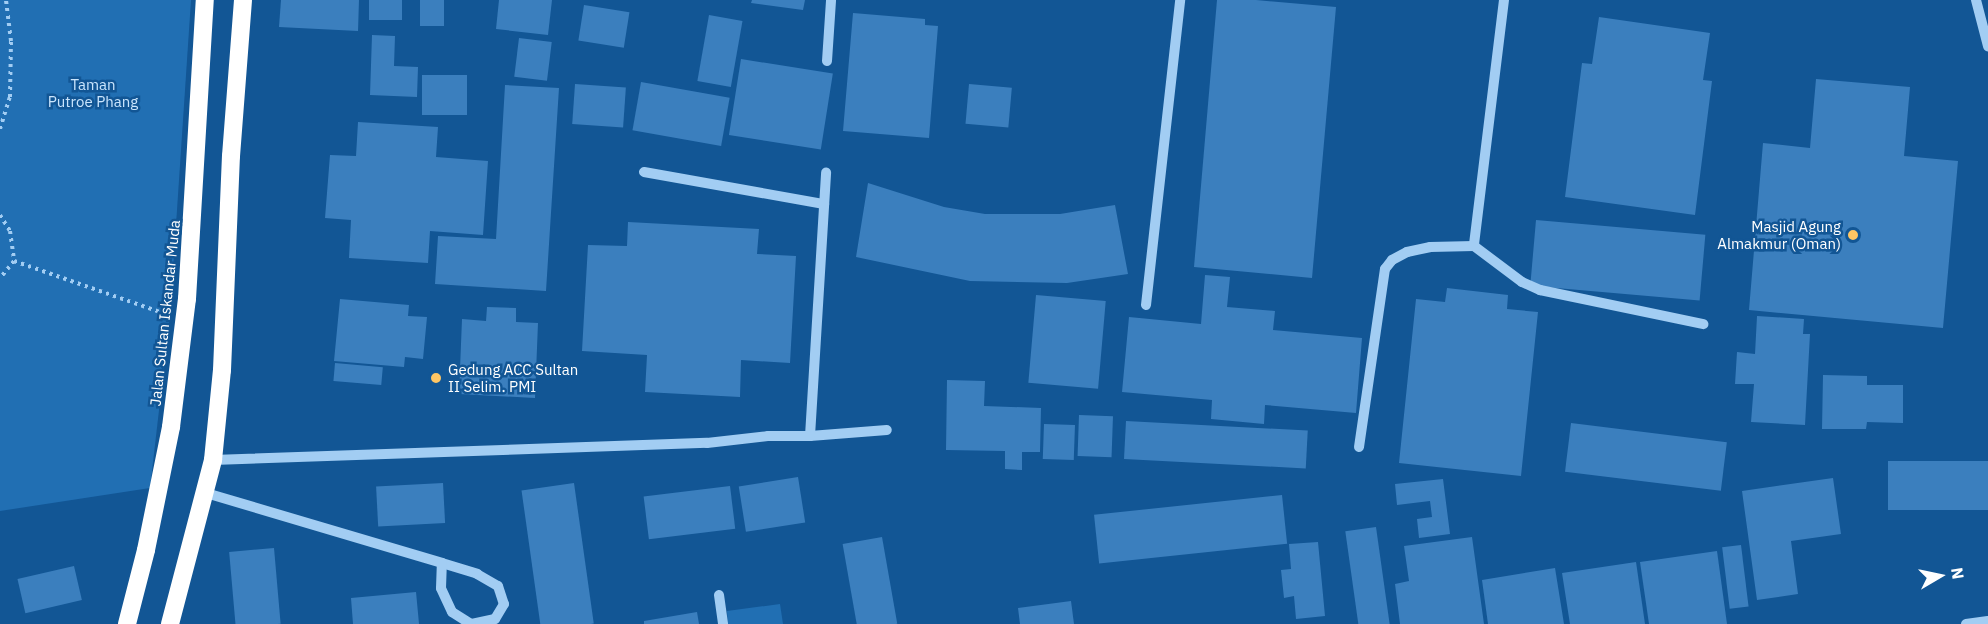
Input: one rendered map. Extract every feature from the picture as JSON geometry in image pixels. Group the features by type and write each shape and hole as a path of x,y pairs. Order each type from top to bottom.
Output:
{"highway":[{"name":"Jalan Sultan Iskandar Muda","path":"126,624 146,550 171,428 187,298 205,0"},
{"path":"170,624 213,460 222,370 231,156 243,0"}],"street":[{"path":"827,61 831,0"},
{"path":"1146,304 1180,0"},
{"path":"1474,246 1504,0"},
{"path":"1976,0 1988,46"},
{"path":"644,172 824,204"},
{"path":"810,436 826,172"},
{"path":"1359,447 1385,269 1392,260 1407,252 1431,247 1474,246 1522,282 1540,290 1703,324"},
{"path":"213,460 707,443 768,436 810,436 886,430"},
{"path":"206,493 442,563 477,574 498,586 504,604 495,619 471,624 452,612 441,588 442,563"},
{"path":"719,595 723,624"},
{"path":"1966,624 1988,621"}],"path":[{"path":"0,129 10,97 11,41 6,0"},
{"path":"0,215 10,231 14,261 0,278"},
{"path":"14,261 170,315"}],"green space":[{"name":"Taman Putroe Phang","path":"0,0 191,0 170,315 150,488 0,511"},
{"path":"780,604 783,624 728,624 727,611"}],"building":[{"path":"281,0 359,0 358,31 279,27"},
{"path":"369,0 402,0 402,20 369,20"},
{"path":"420,0 444,0 444,26 420,26"},
{"path":"499,0 552,0 548,35 496,29"},
{"path":"752,0 805,0 803,10 751,3"},
{"path":"1217,0 1256,0 1336,7 1312,278 1194,267"},
{"path":"584,5 629,12 624,48 578,41"},
{"path":"853,13 925,19 925,25 938,26 929,138 843,131"},
{"path":"709,15 742,21 731,87 697,81"},
{"path":"1599,17 1710,33 1703,80 1712,81 1695,215 1565,197 1582,63 1592,64"},
{"path":"372,35 395,36 394,66 418,67 417,97 370,95"},
{"path":"519,38 552,42 547,81 514,77"},
{"path":"741,59 833,74 821,150 729,135"},
{"path":"422,75 467,75 467,115 422,115"},
{"name":"Masjid Agung Almakmur (Oman)","path":"1816,79 1910,87 1904,156 1958,161 1943,328 1749,310 1763,143 1810,148"},
{"path":"641,82 730,98 721,146 632,130"},
{"path":"575,84 626,88 623,127 572,124"},
{"path":"969,84 1012,88 1008,128 966,124"},
{"path":"505,85 559,88 546,291 435,284 438,236 496,239"},
{"path":"358,122 438,127 436,157 488,161 483,235 430,231 428,263 349,258 351,220 325,218 330,155 356,156"},
{"path":"868,183 944,207 985,214 1060,214 1115,205 1128,274 1067,283 970,281 856,257"},
{"path":"1536,220 1705,235 1700,301 1530,286"},
{"path":"628,222 759,229 757,254 796,256 790,363 741,360 740,397 645,392 647,355 582,351 588,245 627,246"},
{"path":"1205,275 1230,277 1227,307 1275,311 1273,330 1362,338 1356,413 1265,405 1264,424 1211,419 1212,400 1122,392 1129,317 1201,324"},
{"path":"1447,288 1508,295 1507,309 1538,312 1521,476 1399,463 1416,299 1445,302"},
{"path":"1036,295 1106,301 1098,389 1028,383"},
{"path":"340,299 409,305 408,316 427,317 423,359 405,357 404,367 334,361"},
{"path":"487,307 516,308 516,322 538,323 535,398 459,394 462,319 486,321"},
{"path":"1757,316 1804,319 1803,334 1810,334 1805,425 1751,422 1754,384 1735,384 1737,352 1755,354"},
{"path":"335,363 383,367 381,385 333,381"},
{"path":"1823,375 1867,376 1867,385 1903,385 1903,423 1867,422 1866,429 1822,429"},
{"path":"947,380 985,381 984,406 1041,408 1040,452 1022,452 1022,470 1005,469 1005,451 946,450"},
{"path":"1079,415 1113,416 1112,457 1078,456"},
{"path":"1126,421 1308,431 1306,468 1124,459"},
{"path":"1571,423 1727,442 1721,491 1565,472"},
{"path":"1044,424 1075,425 1074,460 1043,459"},
{"path":"1888,461 1988,461 1988,510 1888,510"},
{"path":"798,477 805,522 746,532 739,486"},
{"path":"1833,478 1841,534 1791,541 1798,594 1757,600 1742,491"},
{"path":"1443,479 1450,534 1419,538 1417,519 1432,517 1430,501 1397,505 1395,484"},
{"path":"443,483 445,523 378,526 376,487"},
{"path":"574,483 594,624 540,624 522,490"},
{"path":"730,486 735,529 649,539 644,497"},
{"path":"1282,495 1287,544 1099,563 1094,515"},
{"path":"1376,527 1390,624 1358,624 1345,531"},
{"path":"882,537 897,624 857,624 843,544"},
{"path":"1472,537 1484,624 1400,624 1395,584 1409,581 1404,546"},
{"path":"1318,542 1325,616 1296,619 1294,596 1284,598 1281,570 1291,569 1289,544"},
{"path":"1741,545 1749,607 1730,609 1722,547"},
{"path":"274,548 281,624 235,624 229,552"},
{"path":"1717,551 1727,624 1649,624 1640,562"},
{"path":"1636,562 1645,624 1570,624 1562,573"},
{"path":"74,566 82,600 25,613 17,579"},
{"path":"1555,568 1564,624 1488,624 1482,580"},
{"path":"416,592 419,624 353,624 351,598"},
{"path":"1071,601 1074,624 1020,624 1018,608"},
{"path":"697,612 699,624 644,624 644,621"}],"place":[{"name":"Masjid Agung Almakmur (Oman)","path":"1853,235"},
{"name":"Gedung ACC Sultan II Selim. PMI","path":"436,378"}]}
